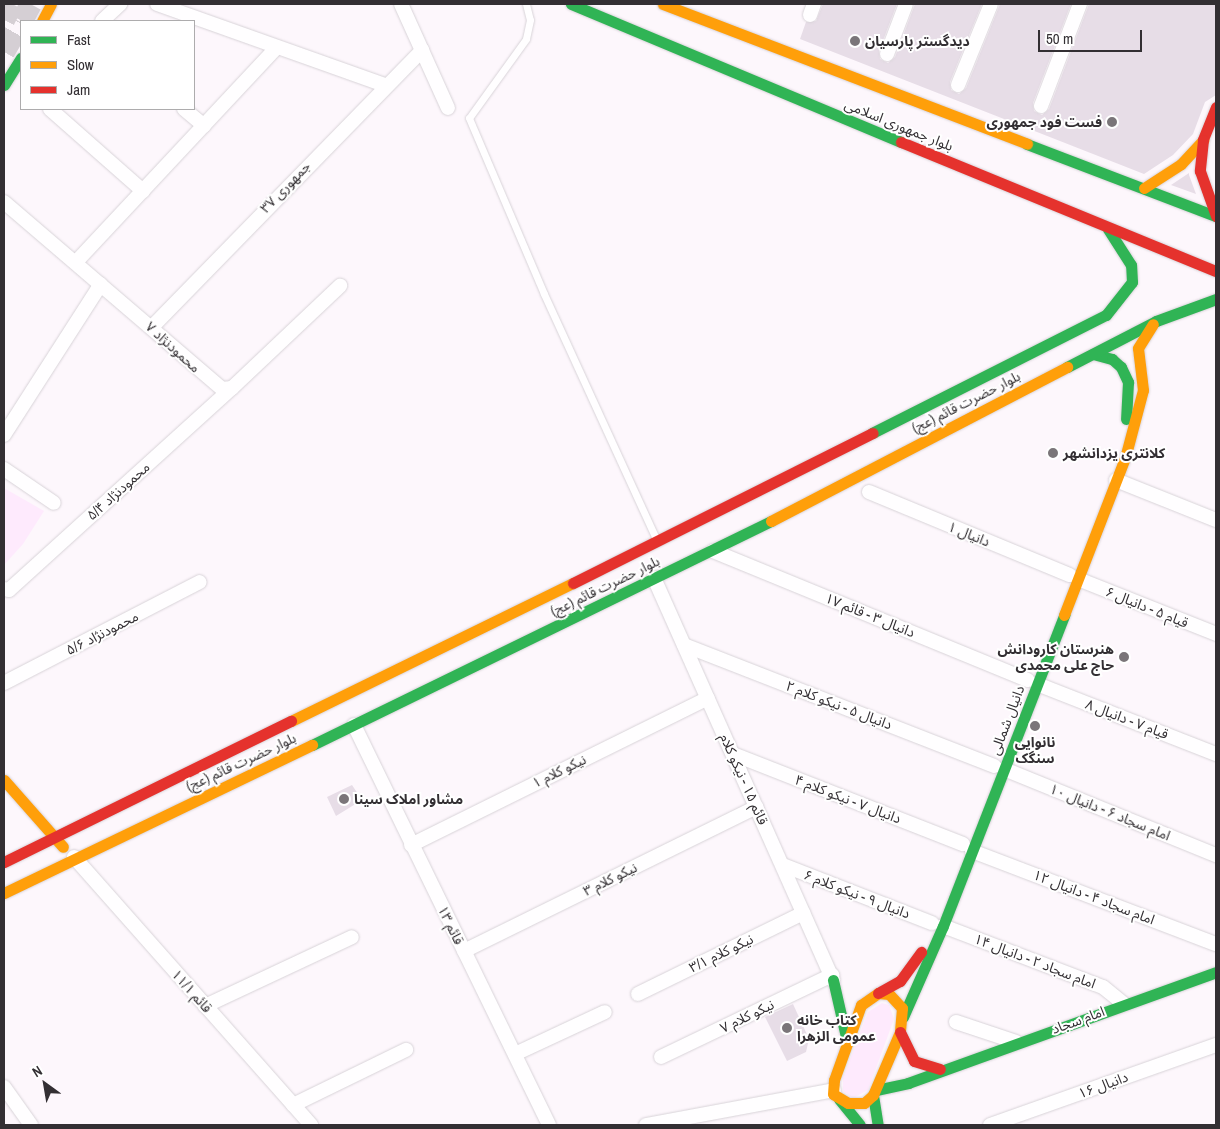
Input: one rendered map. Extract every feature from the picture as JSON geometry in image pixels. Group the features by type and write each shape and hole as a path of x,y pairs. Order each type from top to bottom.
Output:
{"main road":[{"path":"43,20 51,4"},
{"name":"بلوار جمهوری اسلامی","path":"571,4 1108,228 1216,271"},
{"name":"بلوار جمهوری اسلامی","path":"663,4 689,8 1216,216"},
{"path":"4,85 20,60"},
{"path":"1216,107 1203,140 1200,171 1216,216"},
{"path":"1144,188 1176,169 1203,140"},
{"name":"بلوار حضرت قائم (عج)","path":"4,862 639,551 1106,315 1132,282 1131,265 1108,228"},
{"name":"بلوار حضرت قائم (عج)","path":"4,893 74,857 354,725 712,551 1156,321 1216,299"},
{"name":"دانیال شمالی","path":"1074,577 1116,456 1143,390 1138,348 1156,321"},
{"name":"دانیال شمالی","path":"874,1092 900,1032 903,1017 937,924 1032,682 1074,577 1116,480 1129,428 1128,382 1112,359 1093,354"},
{"path":"639,551 654,578"},
{"path":"4,780 54,838 74,857"},
{"name":"دانیال شمالی","path":"875,994 911,970 937,924"},
{"name":"امام سجاد","path":"836,1095 864,1103 874,1092 908,1083 940,1069 1123,1003 1216,972"},
{"path":"833,978 852,991 896,999 903,1017"},
{"path":"833,978 848,1042"},
{"path":"860,1125 836,1095 848,1042 861,1005 875,994"},
{"path":"900,1032 914,1061 940,1069"},
{"path":"874,1092 878,1125"}],"street":[{"path":"103,20 120,4"},
{"path":"157,4 276,48 385,85"},
{"path":"401,4 448,108"},
{"path":"887,54 906,4"},
{"path":"958,85 991,4"},
{"path":"1041,106 1080,4"},
{"path":"76,262 276,48"},
{"name":"جمهوری ۳۷","path":"152,327 385,85 422,50"},
{"path":"51,110 143,191"},
{"path":"185,110 204,126"},
{"name":"محمودنژاد ۷","path":"4,202 152,327 214,385 232,388"},
{"path":"4,435 101,284"},
{"path":"232,388 340,286"},
{"name":"محمودنژاد ۵/۴","path":"4,589 9,590 232,388"},
{"path":"4,469 54,503"},
{"path":"1116,480 1216,520"},
{"name":"دانیال ۱","path":"869,492 1074,577"},
{"name":"دانیال ۳ - قائم ۱۷","path":"712,551 1032,682"},
{"name":"قیام ۵ - دانیال ۶","path":"1074,577 1216,634"},
{"name":"قائم ۱۵ - نیکو کلام","path":"654,578 833,978"},
{"name":"محمودنژاد ۵/۶","path":"4,683 200,582"},
{"name":"دانیال ۵ - نیکو کلام ۲","path":"684,646 999,767"},
{"name":"قیام ۷ - دانیال ۸","path":"1032,682 1216,754"},
{"name":"نیکو کلام ۱","path":"411,844 708,698"},
{"name":"قائم ۱۳","path":"354,725 548,1125"},
{"name":"دانیال ۷ - نیکو کلام ۴","path":"733,754 968,847"},
{"name":"امام سجاد ۶ - دانیال ۱۰","path":"999,767 1216,855"},
{"name":"نیکو کلام ۳","path":"464,951 757,807"},
{"name":"امام سجاد ۴ - دانیال ۱۲","path":"968,847 1216,944"},
{"name":"قائم ۱۱/۱","path":"74,857 311,1125"},
{"name":"دانیال ۹ - نیکو کلام ۶","path":"782,865 937,924"},
{"name":"نیکو کلام ۳/۱","path":"638,994 803,913"},
{"name":"امام سجاد ۲ - دانیال ۱۴","path":"937,924 1103,987 1123,1003"},
{"path":"205,1006 352,937"},
{"name":"نیکو کلام ٧","path":"661,1057 833,978"},
{"path":"515,1054 605,1012"},
{"path":"956,1022 1016,1042"},
{"name":"دانیال ۱۶","path":"990,1125 1216,1044"},
{"path":"293,1105 406,1050"},
{"path":"4,1087 31,1125"},
{"path":"646,1125 670,1123 836,1095"}],"lane":[{"path":"526,4 530,20 526,39 469,118 544,294 657,542"}],"shaded area":[{"path":"4,488 44,511 23,544 4,565"},
{"path":"882,1003 889,1005 894,1019 868,1090 853,1098 843,1091 843,1078 868,1012"}],"building":[{"name":"فست فود جمهوری","path":"823,4 897,4 879,51 880,59 888,63 895,57 915,4 982,4 950,82 951,90 959,94 966,88 1000,4 1071,4 1033,103 1034,111 1042,115 1049,109 1089,4 1216,4 1216,95 1205,102 1193,134 1173,155 1144,174 800,39 806,22 816,21"},
{"path":"1189,173 1189,175 1196,194 1171,185"},
{"name":"مشاور املاک سینا","path":"352,785 362,800 336,816 327,797"},
{"name":"کتاب خانه عمومی الزهرا","path":"793,1004 809,1039 806,1052 787,1061 765,1017"}],"tunnel":[{"path":"4,20 12,4"},
{"path":"23,20 31,4"},
{"path":"4,52 20,25"}],"traffic: fast":[{"path":"571,4 901,142"},
{"path":"4,85 20,60"},
{"path":"1027,144 1216,216"},
{"path":"872,433 1106,315 1132,282 1131,265 1108,229"},
{"path":"1067,367 1156,321 1216,299"},
{"path":"1093,354 1112,359 1121,367 1128,382 1126,419"},
{"path":"312,745 771,521"},
{"path":"903,1017 943,926 1064,615"},
{"path":"876,1090 908,1083 1216,972"},
{"path":"833,980 847,1041"},
{"path":"873,1095 878,1125"},
{"path":"839,1099 860,1125"}],"traffic: slow":[{"path":"43,20 51,4"},
{"path":"663,4 1027,144"},
{"path":"1144,188 1181,164 1203,140"},
{"path":"1064,615 1125,458 1143,390 1138,348 1153,324"},
{"path":"771,521 1067,367"},
{"path":"291,721 573,583"},
{"path":"4,893 312,745"},
{"path":"4,780 63,847"},
{"path":"878,993 889,994 902,1008 900,1032 873,1095 864,1103 848,1103 833,1094 834,1080 861,1005 878,993"}],"traffic: jam":[{"path":"1216,107 1203,140 1200,171 1216,216"},
{"path":"901,142 1216,271"},
{"path":"573,583 872,433"},
{"path":"4,862 291,721"},
{"path":"878,993 900,981 921,952"},
{"path":"900,1032 914,1061 940,1069"}],"place":[{"name":"دیدگستر پارسیان","path":"855,41"},
{"name":"فست فود جمهوری","path":"1112,122"},
{"name":"کلانتری یزدانشهر","path":"1053,453"},
{"name":"هنرستان کارودانش حاج علی محمدی","path":"1124,657"},
{"name":"نانوایی سنگک","path":"1035,726"},
{"name":"مشاور املاک سینا","path":"344,799"},
{"name":"کتاب خانه عمومی الزهرا","path":"787,1028"}]}
